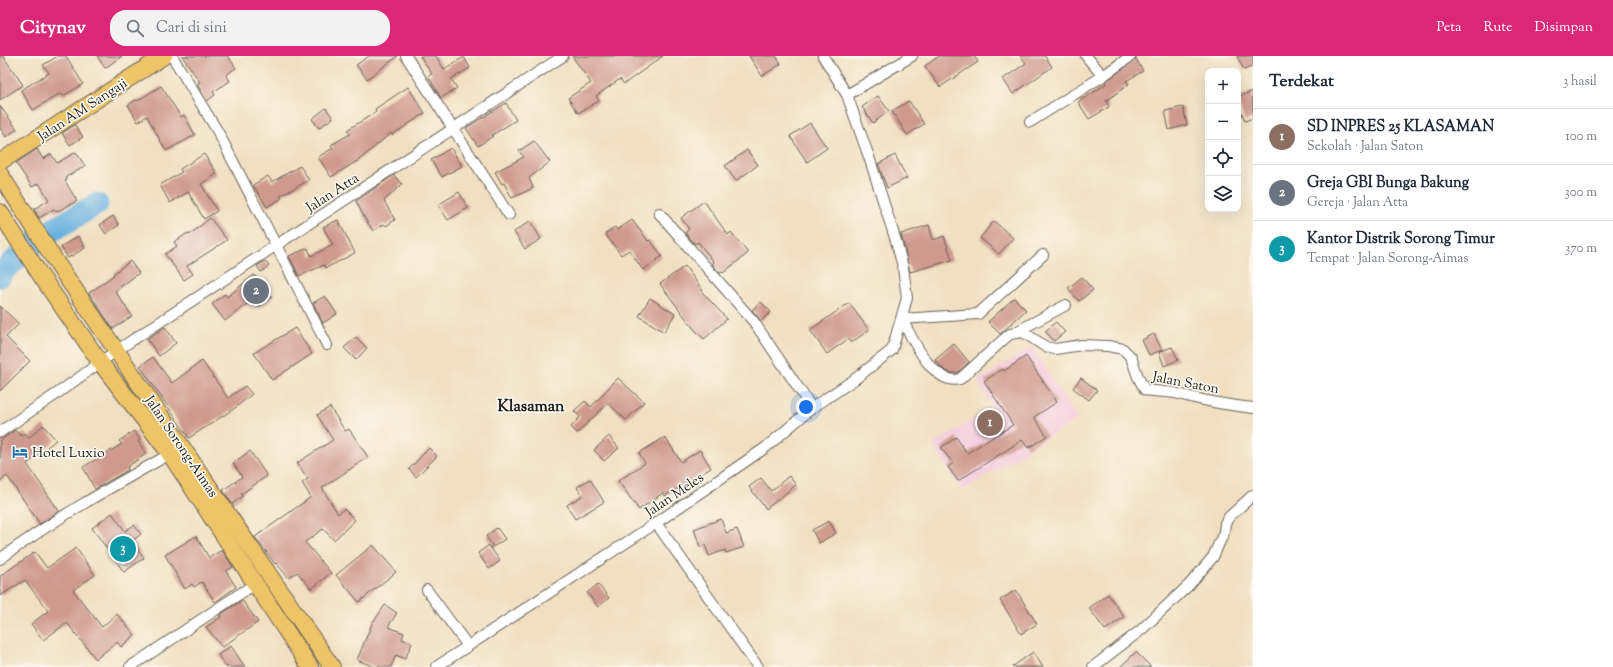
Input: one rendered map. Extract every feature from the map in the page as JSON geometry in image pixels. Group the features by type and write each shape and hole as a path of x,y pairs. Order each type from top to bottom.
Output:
{"highway":[{"name":"Jalan AM Sangaji","path":"0,162 164,56"},
{"name":"Jalan Sorong-Aimas","path":"0,174 58,265 332,667"},
{"name":"Jalan Sorong-Aimas","path":"0,212 41,276 100,362 170,454 310,667"}],"street":[{"path":"172,56 218,132 327,345"},
{"path":"406,56 509,215"},
{"name":"Jalan Atta","path":"0,432 116,351 564,56"},
{"path":"823,56 847,95 912,56"},
{"path":"1086,56 1103,76"},
{"path":"1030,122 1103,76 1131,56"},
{"name":"Jalan Meles","path":"436,667 656,523 765,448 812,408 855,379 892,350 907,298 902,267 896,240 847,95"},
{"path":"659,213 754,322 812,408"},
{"path":"1044,255 978,314 902,319 923,356 936,371 951,380 960,379 1003,340 1066,305"},
{"name":"Jalan Saton","path":"1016,332 1023,332 1046,347 1055,349 1082,345 1108,346 1123,349 1131,357 1138,377 1145,390 1158,393 1178,394 1214,402 1253,408"},
{"path":"0,559 33,534 86,501 170,454"},
{"path":"1093,667 1141,630 1189,585 1213,557 1224,532 1225,523 1229,517 1253,495"},
{"path":"656,523 758,667"},
{"path":"130,667 256,583"},
{"path":"427,590 468,646"}],"shaded area":[{"path":"1032,347 1077,419 962,491 933,445 993,407 977,381","holes":["1026,357 1057,401 1039,414 1038,414","1003,369 1047,436 1028,448 984,381","956,437 966,451 951,461 941,448"]}],"building":[{"path":"0,56 3,56 23,85 0,100"},
{"path":"58,56 66,56 83,84 63,96 61,93 33,110 21,90 49,73 43,65"},
{"path":"97,56 122,56 105,68"},
{"path":"182,56 228,56 236,68 226,75 230,81 213,92 215,95 207,101 197,84 200,82"},
{"path":"369,56 398,56 367,79 356,65"},
{"path":"420,56 436,56 444,69 464,57 470,68 451,79 457,88 441,98 428,76 432,74"},
{"path":"572,56 663,56 624,84 620,79 596,96 599,101 578,113 568,98 591,83"},
{"path":"749,56 776,56 781,64 762,76"},
{"path":"939,56 974,56 978,62 940,87 925,66"},
{"path":"1020,56 1045,56 1052,67 1013,94 1003,79 1026,63"},
{"path":"1237,56 1253,56 1253,66 1244,70"},
{"path":"1136,59 1143,71 1126,81 1129,84 1106,101 1109,107 1089,119 1078,102 1106,84 1105,82"},
{"path":"161,86 181,117 184,115 195,135 166,151 147,116 138,122 128,105"},
{"path":"408,87 425,113 392,135 391,133 359,160 331,177 318,157 333,148 331,145 350,134 347,130 376,112 375,109"},
{"path":"1253,91 1253,118 1245,121 1241,111 1241,96"},
{"path":"878,96 889,111 873,123 862,107"},
{"path":"909,101 924,124 907,135 892,111"},
{"path":"506,103 516,120 478,146 466,128"},
{"path":"0,106 17,129 6,137 0,128"},
{"path":"1183,107 1187,125 1169,130 1165,111"},
{"path":"326,108 333,118 319,128 312,119"},
{"path":"810,123 827,148 807,162 790,136"},
{"path":"75,125 83,137 70,145 62,133"},
{"path":"534,141 550,162 529,178 533,188 512,198 504,183 502,184 495,172 524,157 519,151"},
{"path":"451,148 462,166 442,177 431,160"},
{"path":"37,149 43,159 51,154 57,163 76,152 85,166 66,177 67,180 65,181 77,201 56,212 54,209 39,218 34,209 49,200 39,183 32,187 16,163"},
{"path":"747,150 758,165 736,181 725,166"},
{"path":"204,154 217,174 201,184 217,211 204,219 188,192 170,203 160,185 182,172 180,169"},
{"path":"895,155 907,178 887,188 878,164"},
{"path":"300,166 309,180 280,196 282,198 267,207 253,185 268,176 272,182"},
{"path":"394,175 402,184 384,201 395,220 386,226 384,224 373,231 356,201"},
{"path":"459,192 468,208 448,220 438,205"},
{"path":"704,201 728,235 731,232 748,253 723,273 720,273 712,264 714,262 698,242 695,244 685,233 689,229 681,218"},
{"path":"113,216 119,225 106,234 100,225"},
{"path":"210,218 227,240 187,266 193,274 184,280 165,254 177,246 174,242 188,233 189,235"},
{"path":"338,220 355,253 326,268 324,265 299,276 289,256 308,248 311,256 333,245 323,227"},
{"path":"632,220 662,256 643,270 629,250 621,255 605,234 615,227 617,230"},
{"path":"530,221 541,239 525,249 514,232"},
{"path":"994,221 1013,238 999,254 980,238"},
{"path":"929,225 933,240 944,236 952,260 910,272 901,234"},
{"path":"78,236 85,248 68,258 61,247"},
{"path":"130,261 139,273 115,291 132,316 113,329 89,293"},
{"path":"265,261 269,266 261,272 257,266"},
{"path":"685,266 703,291 702,292 727,319 704,339 694,329 660,284"},
{"path":"254,275 272,297 258,307 253,300 225,321 212,304 225,294 227,297"},
{"path":"1082,277 1093,290 1079,301 1068,288"},
{"path":"325,296 337,314 323,323 313,303"},
{"path":"650,298 675,314 664,332 639,316"},
{"path":"1014,298 1026,310 1000,334 988,322"},
{"path":"761,302 771,312 761,321 752,310"},
{"path":"849,303 869,330 851,343 848,339 827,354 810,330"},
{"path":"0,306 19,324 6,337 30,361 0,391"},
{"path":"1056,322 1065,332 1054,341 1045,331"},
{"path":"165,327 176,343 159,356 147,339"},
{"path":"295,328 312,354 272,380 254,353"},
{"path":"1154,334 1162,350 1149,355 1142,340"},
{"path":"356,337 367,348 356,360 344,348"},
{"path":"954,344 969,362 957,373 951,373 944,370 935,360"},
{"path":"1172,347 1178,360 1164,366 1159,352"},
{"path":"1026,356 1057,402 1034,417 1047,436 1028,448 1022,440 958,481 948,467 953,463 941,448 956,437 967,453 1013,425 984,381 1003,369 1004,371"},
{"path":"153,357 172,383 202,361 228,398 245,386 252,394 235,408 189,438 140,366"},
{"path":"618,378 644,402 626,420 608,403 577,433 571,427 580,417 574,411 585,401 591,407"},
{"path":"1081,378 1097,390 1089,400 1073,388"},
{"path":"330,407 345,431 349,429 368,457 322,488 338,514 344,509 355,520 334,540 323,529 305,542 331,573 311,589 297,572 289,578 276,563 275,564 255,537 311,497 302,483 308,479 297,463 333,440 317,415"},
{"path":"43,425 56,440 27,464 59,511 40,524 7,476 0,482 0,441 15,430 21,436 25,433 29,438"},
{"path":"134,431 146,454 127,467 128,470 95,489 83,467 122,444 119,441"},
{"path":"609,436 619,448 604,461 594,450"},
{"path":"665,437 681,462 700,450 711,468 693,479 697,484 681,493 678,488 665,496 663,493 639,510 618,481 645,463 639,453"},
{"path":"429,448 437,456 416,477 409,469"},
{"path":"250,451 267,476 241,494 243,496 232,504 223,490 242,477 233,463"},
{"path":"789,476 796,485 766,509 749,487 761,478 771,491"},
{"path":"590,479 604,502 575,519 567,505 582,496 577,487"},
{"path":"112,513 125,531 134,525 141,534 132,541 144,558 124,572 92,528"},
{"path":"721,519 726,533 737,529 744,547 726,553 725,550 709,556 705,545 700,547 694,529"},
{"path":"829,521 836,533 819,543 812,530"},
{"path":"497,528 505,539 493,547 486,536"},
{"path":"196,536 209,558 222,550 233,567 226,571 236,587 215,602 202,582 194,587 192,584 185,589 165,555"},
{"path":"373,545 396,572 359,602 336,575"},
{"path":"489,545 500,561 489,569 478,553"},
{"path":"76,548 95,575 73,590 102,627 117,614 135,635 121,647 117,642 96,659 67,623 43,640 31,624 48,611 25,580 0,596 0,576 35,552 47,568"},
{"path":"598,584 609,598 598,607 587,593"},
{"path":"1016,590 1037,624 1021,634 1000,600"},
{"path":"1108,594 1124,617 1105,630 1089,608"},
{"path":"242,600 258,622 222,647 206,627 221,617 220,615"},
{"path":"385,605 397,613 388,627 404,633 402,639 412,643 405,659 396,655 391,667 375,667 357,660 373,621"},
{"path":"231,646 245,667 226,667 218,655"},
{"path":"1033,652 1043,667 1012,667"},
{"path":"1136,652 1151,667 1120,667"}],"waterway":[{"path":"0,276 5,269 44,235 97,204"}],"place":[{"name":"Greja GBI Bunga Bakung","path":"256,291"},
{"name":"SD INPRES 25 KLASAMAN","path":"990,423"},
{"name":"Hotel Luxio","path":"20,452"},
{"name":"Kantor Distrik Sorong Timur","path":"123,549"}],"district":[{"name":"Klasaman","path":"531,405"}]}
